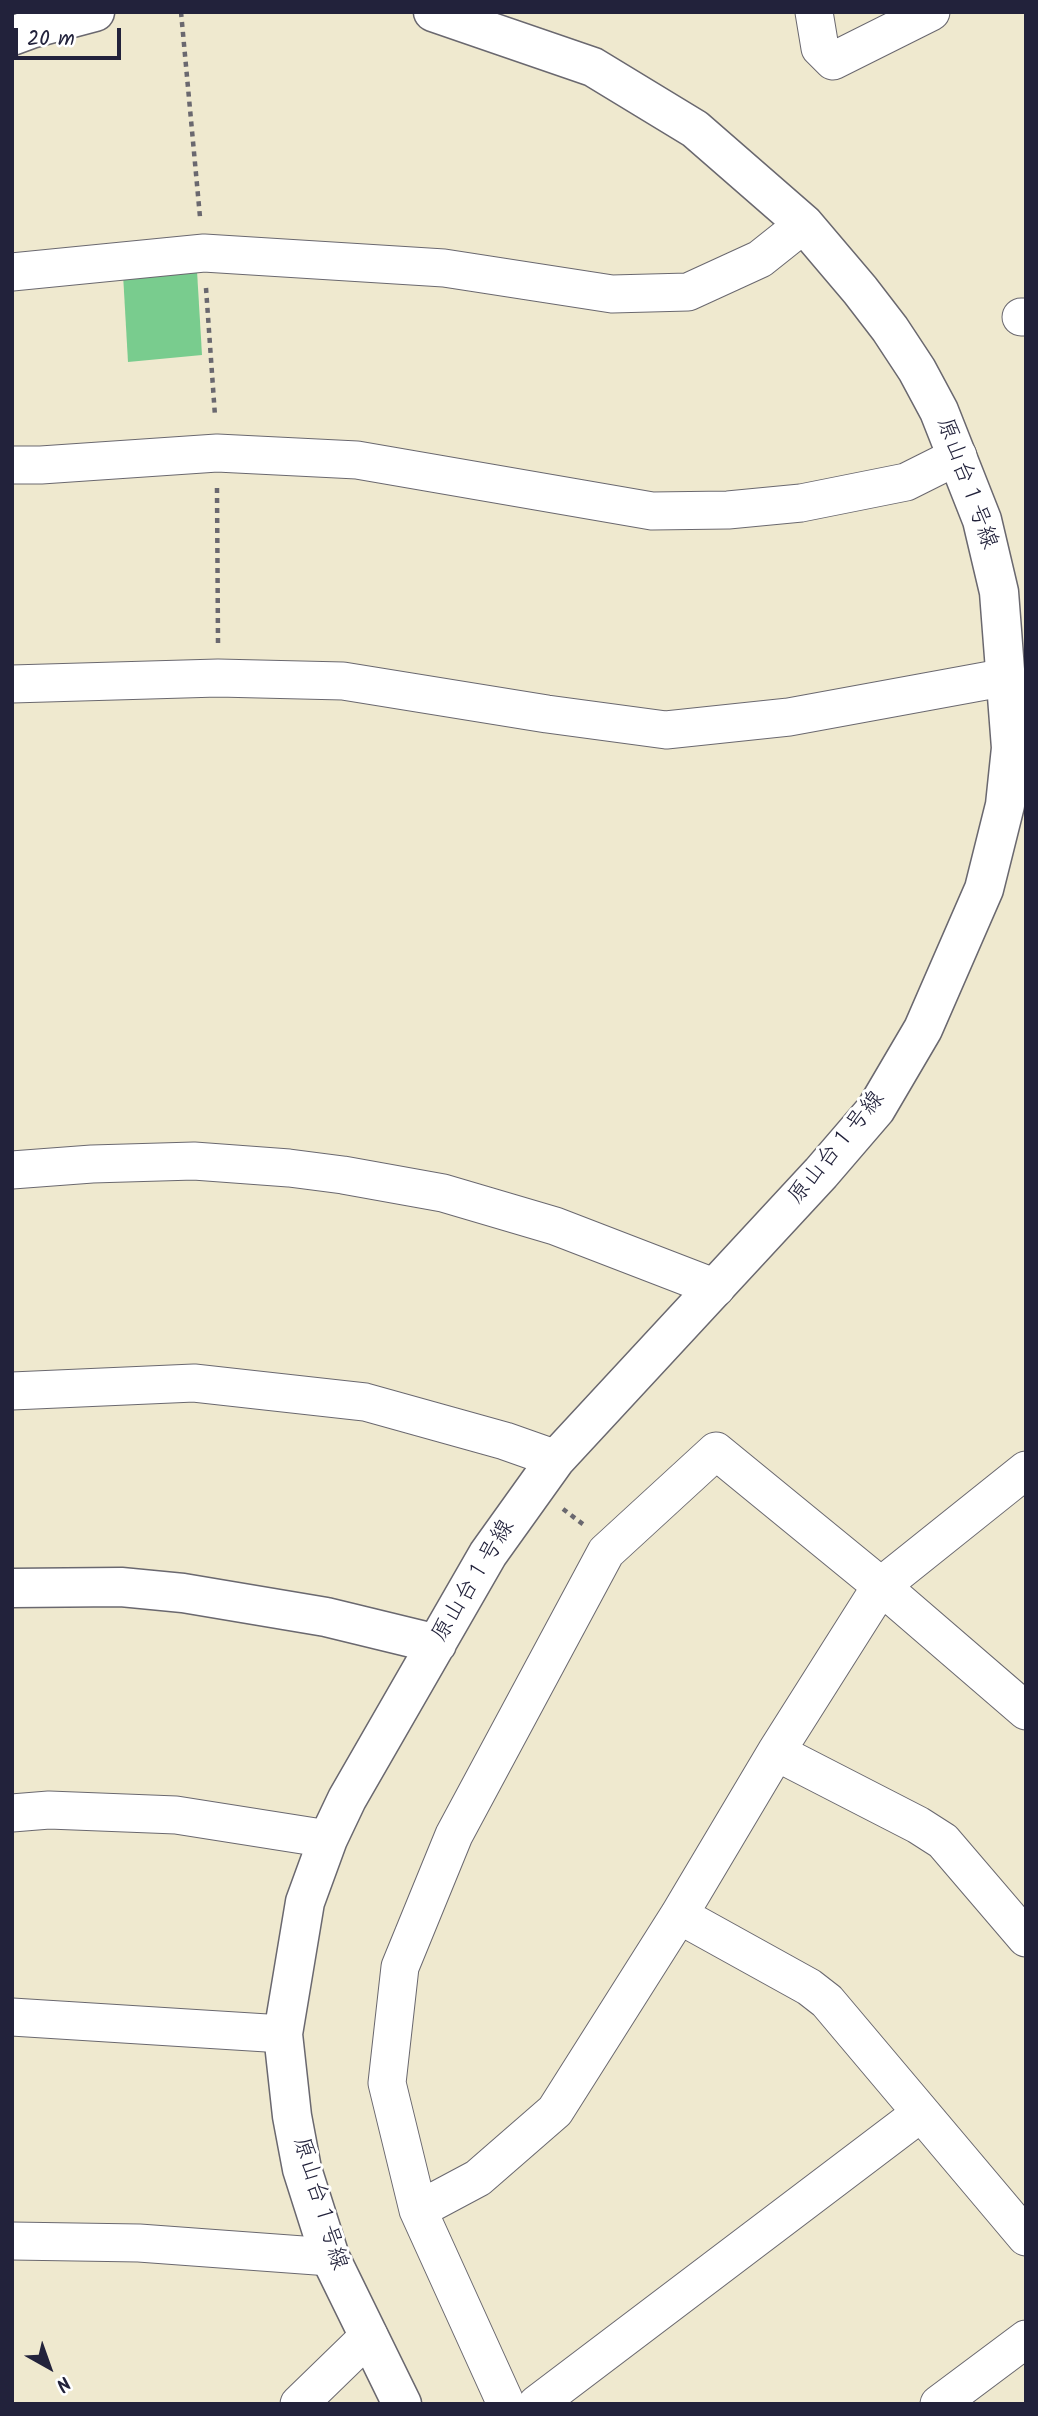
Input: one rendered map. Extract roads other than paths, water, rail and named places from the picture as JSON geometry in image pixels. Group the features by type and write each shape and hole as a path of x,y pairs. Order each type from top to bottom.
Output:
{"street":[{"path":"12,36 94,12"},
{"name":"原山台１号線","path":"402,2404 330,2257 302,2169 292,2116 283,2034 305,1902 328,1839 347,1800 488,1554 556,1459 716,1288 876,1109 923,1029 985,890 1005,805 1011,748 999,592 982,520 939,411 890,329 804,224 695,129 593,67 433,12"},
{"path":"814,12 820,48 834,61 931,12"},
{"path":"12,272 204,253 444,268 612,294 688,292 760,259 804,224"},
{"path":"12,466 217,453 357,460 653,510 728,510 801,503 906,482 958,456"},
{"path":"12,684 218,678 344,681 547,715 666,730 789,717 1007,677"},
{"path":"12,1170 194,1161 343,1175 443,1193 555,1226 716,1288"},
{"path":"12,1391 194,1382 365,1402 506,1441 556,1459"},
{"path":"506,2404 418,2210 387,2083 400,1967 453,1835 606,1552 716,1451 1022,1700"},
{"path":"418,2210 478,2178 555,2111 881,1586 1026,1470"},
{"path":"12,1588 121,1587 183,1592 327,1617 437,1644"},
{"path":"776,1752 918,1825 943,1841 1026,1938"},
{"path":"12,1813 49,1810 176,1815 328,1839"},
{"path":"679,1915 809,1987 827,2001 1026,2236"},
{"path":"12,2017 283,2034"},
{"path":"537,2404 921,2113"},
{"path":"12,2241 139,2243 330,2257"},
{"path":"299,2404 369,2336"},
{"path":"939,2404 1026,2339"}]}
